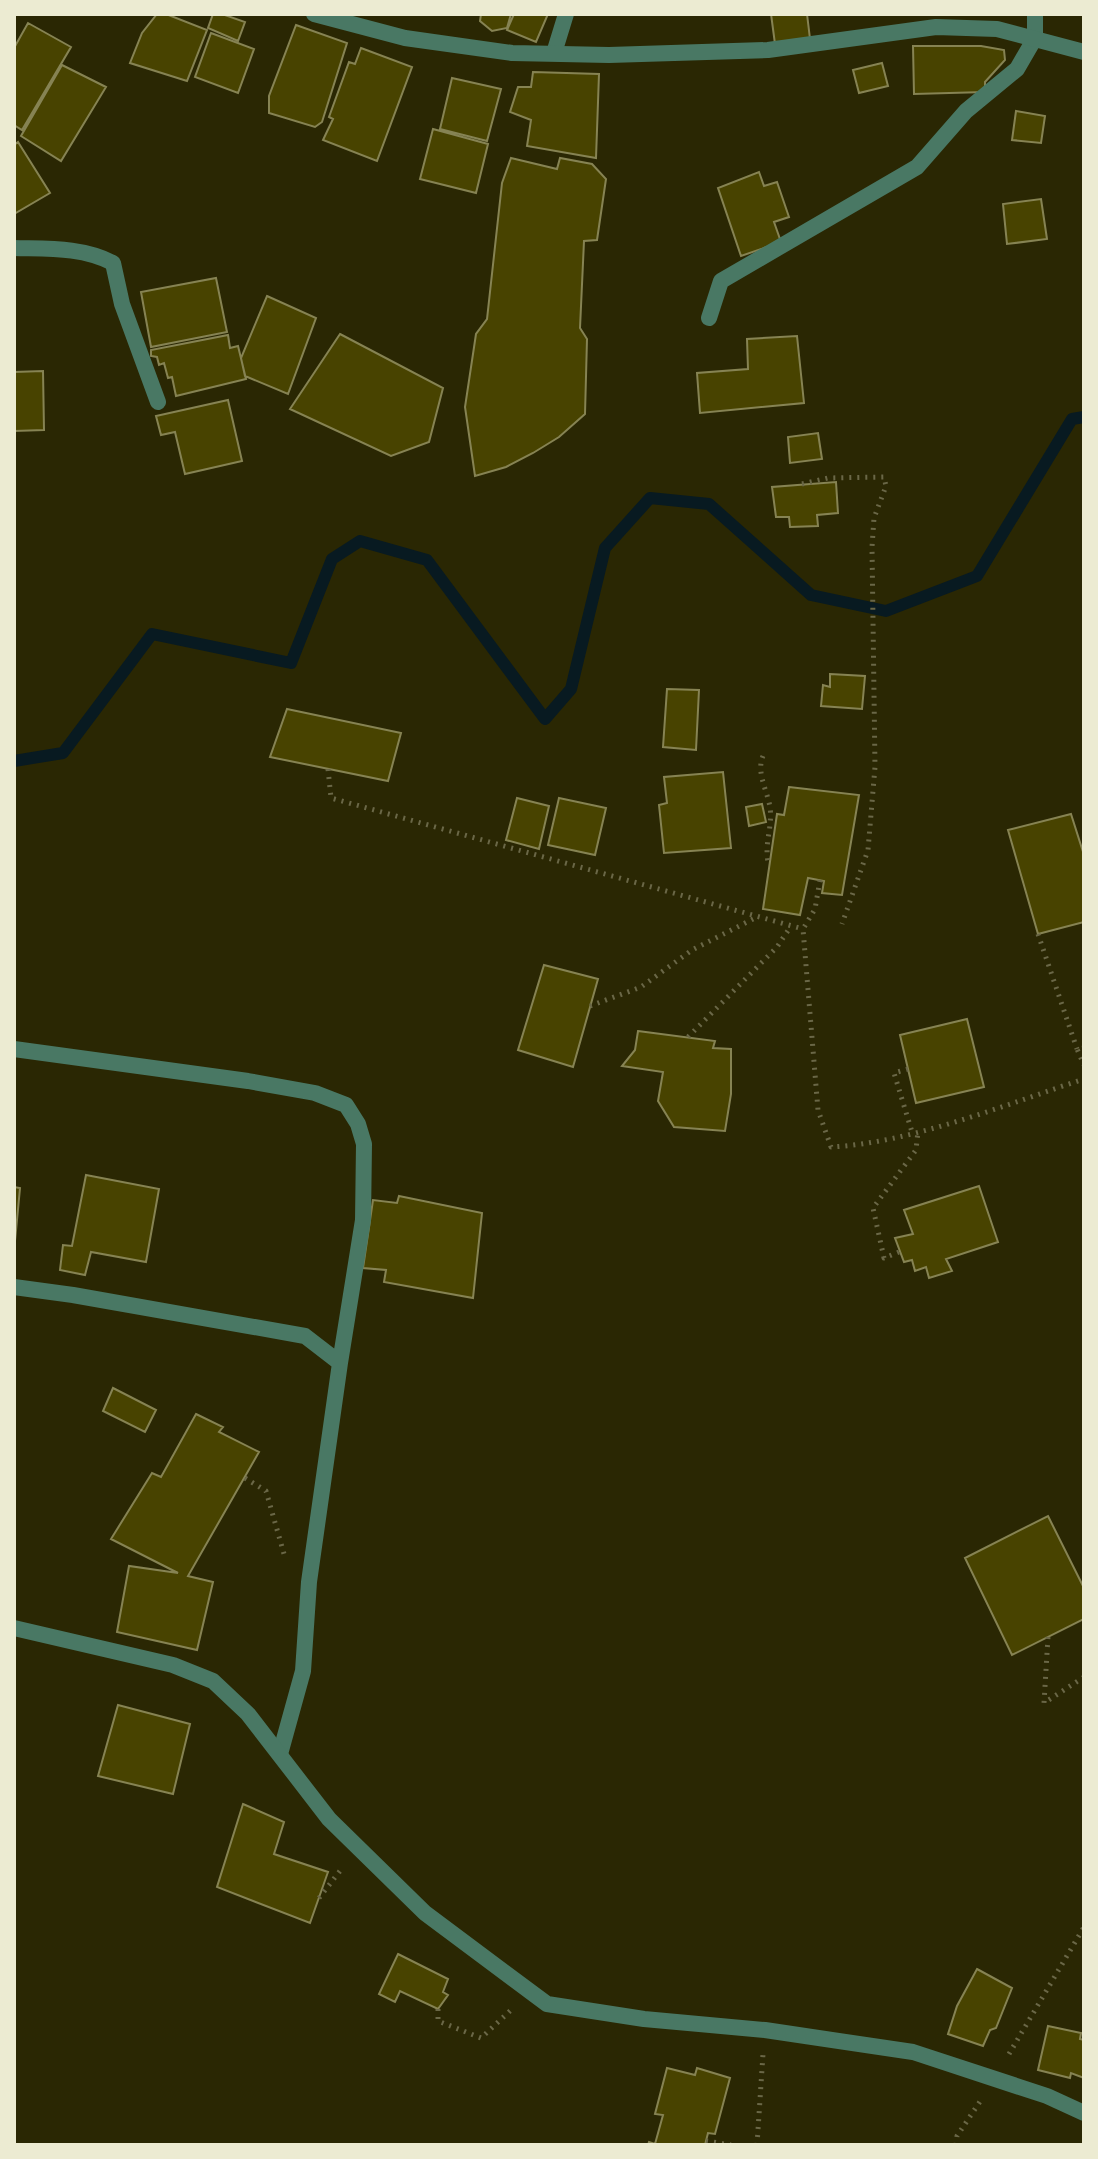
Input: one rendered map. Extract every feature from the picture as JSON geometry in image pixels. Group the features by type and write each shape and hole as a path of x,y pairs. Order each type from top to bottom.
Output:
{"street":[{"path":"314,14 405,38 512,53 609,55 768,50 936,27 997,29 1084,52"},
{"path":"554,53 566,14"},
{"path":"709,318 721,281 917,167 966,111 1017,69 1035,38 1035,14"},
{"path":"14,248 95,254 113,263 122,304 158,402"},
{"path":"14,1049 315,1093 346,1105 358,1124 364,1144 363,1220 309,1587 303,1671 280,1754"},
{"path":"14,1287 305,1336 340,1363"},
{"path":"14,1628 173,1665 213,1681 248,1714 329,1819 352,1843 425,1913 547,2004 644,2019 765,2030 913,2052 1047,2096 1084,2113"}],"path":[{"path":"802,484 828,478 884,477 886,486 874,518 872,547 875,767 868,850 842,924"},
{"path":"763,756 759,765 770,808 771,828 766,843 769,866"},
{"path":"328,769 331,798 803,929"},
{"path":"820,880 815,909 803,929 818,1110 831,1147 866,1145 915,1132 1084,1079"},
{"path":"590,1006 641,987 692,950 757,917"},
{"path":"688,1037 777,947 791,926"},
{"path":"1038,934 1084,1065"},
{"path":"899,1252 884,1258 873,1208 916,1150 915,1132 894,1073 908,1069"},
{"path":"245,1478 266,1491 287,1562 309,1587"},
{"path":"1048,1637 1044,1703 1084,1677"},
{"path":"319,1898 343,1866 352,1843"},
{"path":"956,2145 957,2136 1084,1927"},
{"path":"438,2009 438,2021 481,2038 530,1992"},
{"path":"757,2145 765,2030"},
{"path":"706,2141 731,2145"}],"building":[{"path":"157,14 166,14 207,30 187,81 130,63 142,33"},
{"path":"213,14 245,22 238,41 208,28"},
{"path":"481,14 511,14 507,28 492,31 480,21"},
{"path":"514,14 548,14 536,42 507,30"},
{"path":"771,14 807,14 810,39 775,44"},
{"path":"28,23 71,47 22,130 14,125 14,48"},
{"path":"296,25 347,43 322,122 315,127 269,113 269,96"},
{"path":"211,33 254,49 238,93 195,77"},
{"path":"913,46 981,46 1004,50 1005,60 985,82 985,92 914,94"},
{"path":"361,48 412,67 377,161 323,140 333,119 329,117 349,62 355,64"},
{"path":"882,63 888,86 859,93 853,70"},
{"path":"62,65 106,87 61,161 21,136"},
{"path":"533,72 599,74 596,158 527,146 531,120 510,112 518,87 531,87"},
{"path":"452,78 501,89 487,141 440,129"},
{"path":"1016,111 1045,116 1041,143 1012,140"},
{"path":"433,129 488,144 476,193 420,179"},
{"path":"18,142 50,193 14,214 14,145"},
{"path":"511,158 557,169 560,158 592,164 606,179 597,240 584,241 580,328 587,339 585,414 559,437 533,453 506,467 475,476 465,407 476,334 487,319 502,183"},
{"path":"759,172 764,186 777,182 789,217 774,222 781,242 741,256 718,188"},
{"path":"1041,199 1047,239 1007,244 1003,204"},
{"path":"216,278 227,332 151,347 141,292"},
{"path":"267,296 316,318 288,394 245,376 241,358"},
{"path":"340,334 443,388 429,442 391,456 290,409"},
{"path":"228,335 230,348 238,346 246,379 176,396 172,377 168,378 164,363 159,365 157,357 151,356 151,350"},
{"path":"797,336 804,403 700,413 697,373 748,369 747,339"},
{"path":"43,371 44,430 14,431 14,372"},
{"path":"228,400 242,461 185,474 175,432 161,435 156,416"},
{"path":"818,433 822,459 790,463 788,437"},
{"path":"836,482 838,513 817,515 818,526 790,527 789,517 776,517 772,487"},
{"path":"830,674 865,676 862,709 821,706 823,685 830,687"},
{"path":"667,689 699,690 696,750 663,747"},
{"path":"287,709 401,733 388,781 270,757"},
{"path":"723,772 731,848 664,853 659,805 667,803 664,777"},
{"path":"789,787 859,795 842,895 822,893 824,881 808,878 800,915 763,909 777,814 784,815"},
{"path":"517,798 549,806 539,849 506,840"},
{"path":"559,798 606,808 595,855 548,845"},
{"path":"762,804 766,822 749,826 746,807"},
{"path":"1071,814 1084,855 1084,922 1038,934 1008,830"},
{"path":"544,965 598,979 573,1067 518,1050"},
{"path":"967,1019 984,1087 916,1103 900,1035"},
{"path":"638,1031 715,1041 713,1048 731,1049 731,1094 725,1131 674,1127 658,1101 663,1072 622,1066 635,1050"},
{"path":"86,1175 159,1189 146,1262 91,1252 85,1275 60,1270 63,1245 72,1246"},
{"path":"979,1186 998,1242 946,1259 952,1271 929,1278 926,1267 915,1271 912,1260 904,1262 895,1238 913,1234 904,1210"},
{"path":"14,1187 20,1188 15,1241 14,1240"},
{"path":"399,1196 482,1213 473,1298 384,1282 386,1270 363,1268 373,1200 397,1203"},
{"path":"113,1388 156,1410 145,1432 103,1411"},
{"path":"196,1414 223,1427 219,1432 259,1452 188,1576 213,1582 197,1650 117,1632 129,1566 178,1573 111,1539 152,1473 161,1477"},
{"path":"1048,1516 1084,1588 1084,1619 1012,1655 965,1558"},
{"path":"118,1705 190,1724 173,1794 98,1776"},
{"path":"243,1804 284,1822 274,1854 328,1872 310,1923 217,1887"},
{"path":"398,1954 448,1979 443,1992 448,1995 438,2009 400,1991 395,2002 379,1994"},
{"path":"977,1969 1012,1988 996,2028 990,2030 983,2046 948,2034 957,2006"},
{"path":"1048,2026 1081,2033 1080,2039 1084,2040 1084,2078 1071,2073 1070,2078 1038,2070"},
{"path":"667,2068 695,2075 697,2068 730,2078 715,2134 708,2133 705,2145 648,2145 649,2142 655,2144 663,2115 655,2114"}],"waterway":[{"path":"14,761 63,753 152,634 291,663 332,559 360,541 427,560 545,719 571,689 605,548 650,498 709,504 811,595 886,611 977,576 1072,419 1084,417"}]}
